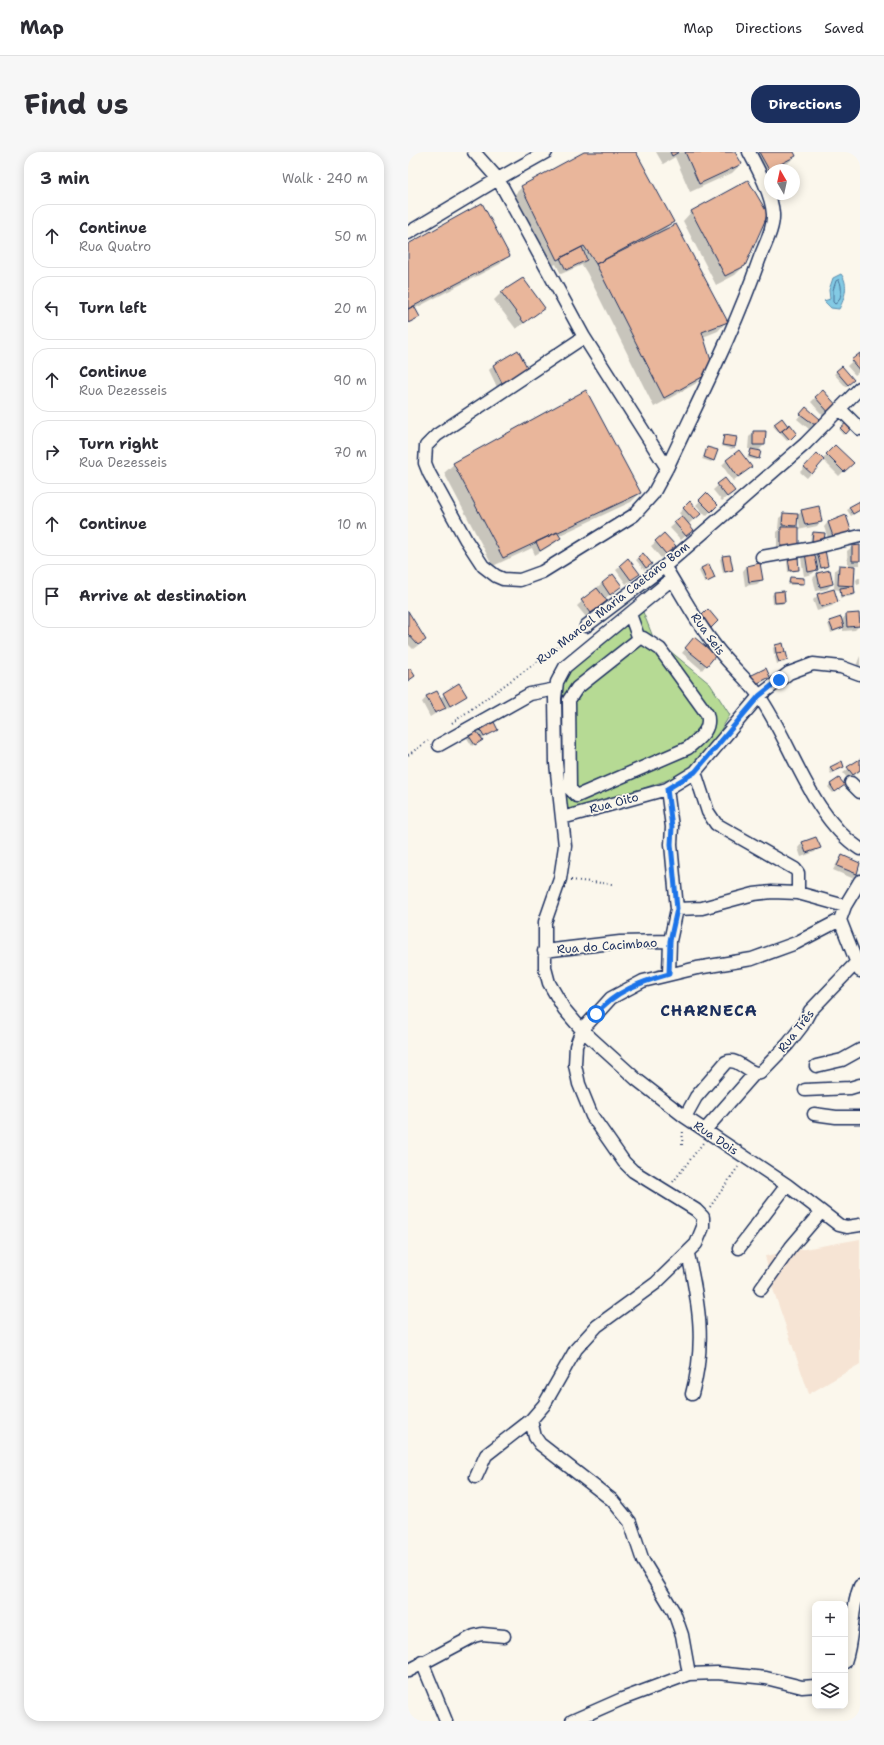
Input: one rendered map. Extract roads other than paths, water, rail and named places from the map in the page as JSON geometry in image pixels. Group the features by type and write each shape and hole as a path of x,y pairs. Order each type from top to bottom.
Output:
{"street":[{"path":"474,152 498,179 584,336 667,468"},
{"path":"408,233 546,152"},
{"path":"584,336 437,435 426,446 425,463 429,473 466,540 483,566 496,576 503,579 520,580 534,576 634,515 653,494 667,468 746,297 771,227 773,214 771,207 761,174 749,152"},
{"name":"Rua Manoel Maria Caetano Bom","path":"586,626 665,566 805,444 860,388"},
{"path":"840,409 860,429"},
{"path":"762,557 812,548 860,536"},
{"name":"Rua Seis","path":"665,566 696,621 721,654 759,696 813,794 835,828 849,842 860,849"},
{"path":"436,741 530,694 556,689 565,667 672,579"},
{"path":"630,614 639,640"},
{"path":"639,640 647,640 660,649 707,714 708,727 703,735 688,748 577,796 570,789 569,700 577,688 639,640"},
{"name":"Rua Oito","path":"562,818 667,789 695,772 759,696 789,673 813,664 841,667 860,674"},
{"name":"Rua Dois","path":"556,689 556,763 565,846 560,879 546,915 544,951 545,968 549,983 564,1008 582,1030 636,1079 685,1117 787,1185 821,1212 843,1226 860,1225"},
{"path":"695,772 708,812 716,824 795,869 799,877 798,893"},
{"path":"851,783 860,792"},
{"path":"667,789 672,827 671,844 677,909 670,941 669,974"},
{"path":"858,967 840,920 845,906 860,881"},
{"path":"677,909 702,908 754,894 798,893 845,906"},
{"path":"476,1477 486,1455 531,1420 544,1405 576,1349 597,1326 656,1283 688,1254 703,1227 703,1216 633,1171 624,1162 592,1116 579,1084 575,1065 576,1046 582,1030 611,998 643,982 669,974 752,959 774,952 840,920"},
{"name":"Rua do Cacimbao","path":"544,951 620,942 670,941"},
{"name":"Rua Três","path":"707,1132 755,1073 760,1073 788,1044 802,1026 810,1011 858,967"},
{"path":"816,1066 842,1060 860,1050"},
{"path":"685,1117 696,1097 728,1062 734,1062 755,1073"},
{"path":"805,1090 850,1088 860,1085"},
{"path":"814,1114 836,1117 860,1117"},
{"path":"739,1248 787,1185"},
{"path":"761,1289 791,1247 821,1212"},
{"path":"688,1254 698,1298 701,1332 699,1362 692,1394"},
{"path":"531,1420 535,1437 540,1444 612,1500 630,1522 643,1561 674,1612 682,1635 689,1674"},
{"path":"848,1654 850,1648 855,1602 860,1586"},
{"path":"408,1670 474,1636 482,1634 504,1636"},
{"path":"422,1662 446,1721"},
{"path":"572,1721 622,1699 689,1674 724,1674 766,1678 802,1687 812,1686"}],"water":[{"path":"841,274 845,282 843,300 839,309 831,308 824,301 830,299 829,290 833,278"}],"district":[{"name":"CHARNECA","path":"709,1010"}]}
